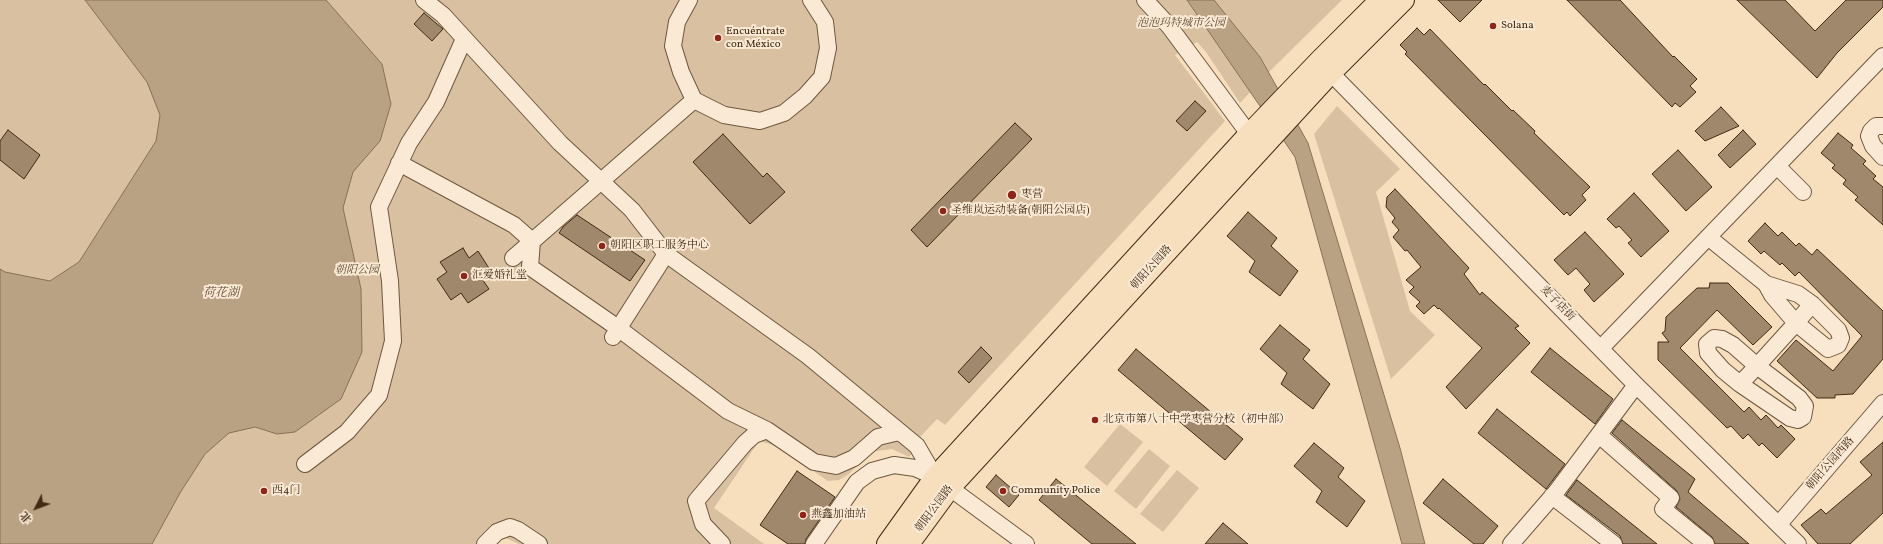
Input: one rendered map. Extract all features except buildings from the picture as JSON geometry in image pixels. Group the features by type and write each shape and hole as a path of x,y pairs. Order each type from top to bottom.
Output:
{"main road":[{"name":"朝阳公园路","path":"887,544 1255,137 1325,67 1380,0"},
{"name":"朝阳公园路","path":"1325,67 1404,0"},
{"name":"朝阳公园路","path":"910,544 942,482"}],"street":[{"path":"424,0 443,15 560,143 632,210 666,254 808,356 916,446 942,482"},
{"path":"689,0 676,22 673,46 681,72 694,100 724,116 760,121 784,113 805,96 822,77 828,48 825,22 811,0"},
{"path":"1145,0 1169,26 1255,137"},
{"path":"305,464 347,432 379,395 394,341 390,281 379,207 408,143 436,102 464,39"},
{"path":"1601,348 1883,56"},
{"name":"麦子店街","path":"1325,67 1636,385 1798,544"},
{"path":"513,258 694,100"},
{"path":"1883,126 1876,126 1871,131 1870,136 1873,146 1883,157"},
{"path":"400,163 514,224 532,241"},
{"path":"1777,166 1803,192"},
{"path":"1708,237 1766,284 1798,294 1812,304 1838,330 1841,338 1838,345 1828,349 1796,323 1772,295 1766,284"},
{"path":"532,241 530,267 615,333 728,411 767,430 814,462 836,466 854,458 878,437 899,432"},
{"path":"615,333 666,254"},
{"path":"1740,384 1812,304"},
{"path":"1714,338 1722,339 1733,345 1757,366 1800,398 1805,406 1803,417 1798,420 1790,418 1740,384 1723,370 1708,352 1707,344 1714,338"},
{"path":"1510,544 1552,496 1636,385"},
{"name":"朝阳公园西路","path":"1779,524 1883,403"},
{"path":"722,544 703,524 696,501 745,443 754,435 767,430"},
{"path":"1599,435 1671,498 1664,508 1706,544"},
{"path":"814,544 857,482 872,471 894,465 915,468 942,482 1026,544"},
{"path":"1552,496 1614,544"},
{"path":"485,544 497,532 510,527 518,530 539,544"}],"green space":[{"name":"朝阳公园","path":"0,0 1342,0 1240,103 1206,52 1197,42 1175,55 1225,121 945,425 937,419 920,437 923,440 909,457 892,449 870,452 849,474 839,480 828,481 777,446 759,441 714,508 764,544 519,544 501,536 492,544 0,544"},
{"path":"1337,106 1400,169 1376,192 1410,311 1435,335 1391,379 1314,134"},
{"path":"1120,424 1143,442 1107,486 1084,467"},
{"path":"1149,449 1170,466 1136,509 1114,491"},
{"path":"1177,470 1199,488 1163,532 1140,514"}],"water":[{"name":"荷花湖","path":"85,0 326,0 382,64 391,104 380,141 353,172 343,208 361,289 362,352 341,399 295,432 277,434 255,427 229,433 205,454 180,493 152,544 0,544 0,269 5,272 50,281 79,262 156,141 160,115 147,82"},
{"path":"1187,0 1214,0 1260,57 1308,143 1400,448 1425,544 1402,544 1295,157"}],"place":[{"name":"Solana","path":"1493,26"},
{"name":"Encuéntrate con México","path":"718,38"},
{"name":"枣营","path":"1012,195"},
{"name":"圣维岚运动装备(朝阳公园店)","path":"943,211"},
{"name":"朝阳区职工服务中心","path":"602,246"},
{"name":"汇爱婚礼堂","path":"464,276"},
{"name":"北京市第八十中学枣营分校（初中部）","path":"1095,420"},
{"name":"西4门","path":"264,491"},
{"name":"Community Police","path":"1003,491"},
{"name":"燕鑫加油站","path":"803,515"}],"park label":[{"name":"泡泡玛特城市公园","path":"1181,24"}]}
